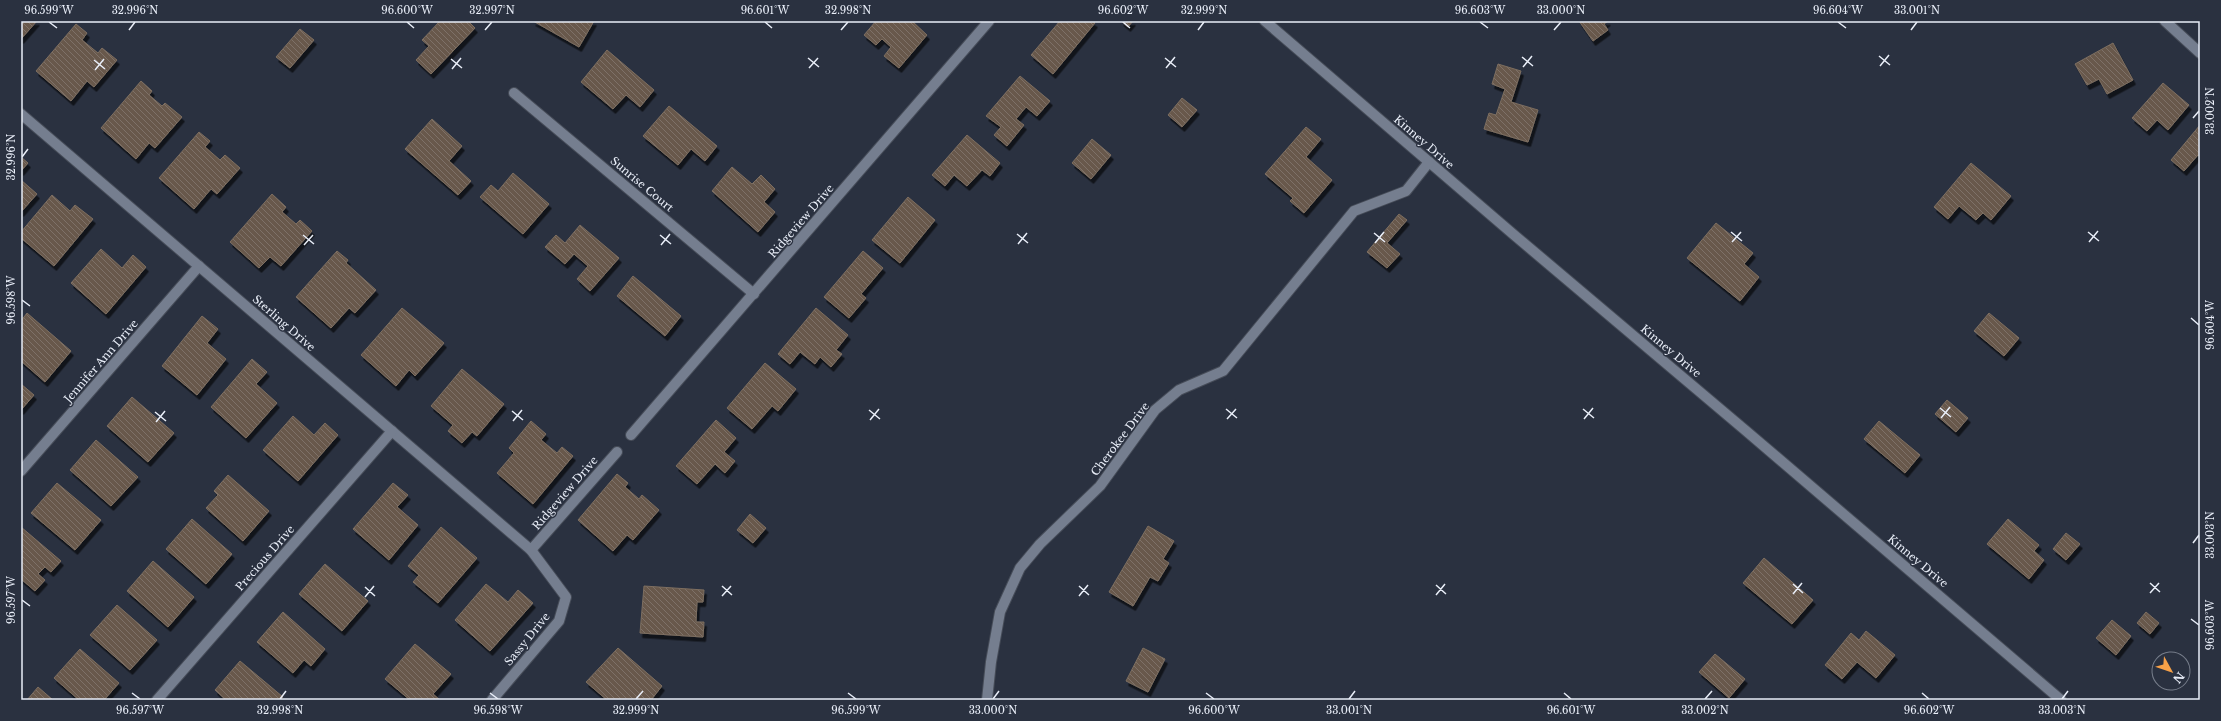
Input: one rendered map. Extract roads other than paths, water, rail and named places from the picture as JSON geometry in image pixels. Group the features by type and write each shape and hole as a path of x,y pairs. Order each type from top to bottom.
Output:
{"street":[{"name":"Ridgeview Drive","path":"631,435 989,21"},
{"name":"Kinney Drive","path":"1265,21 2061,700"},
{"path":"2165,21 2200,53"},
{"name":"Sunrise Court","path":"514,93 754,294"},
{"name":"Sterling Drive","path":"21,114 531,550"},
{"name":"Cherokee Drive","path":"987,700 991,662 1000,612 1020,568 1028,558 1040,544 1100,486 1155,410 1179,390 1223,371 1354,211 1406,191 1429,162"},
{"name":"Jennifer Ann Drive","path":"21,471 199,266"},
{"name":"Precious Drive","path":"157,700 392,431"},
{"name":"Ridgeview Drive","path":"531,550 617,452"},
{"name":"Sassy Drive","path":"492,700 559,621 566,597 531,550"}]}
